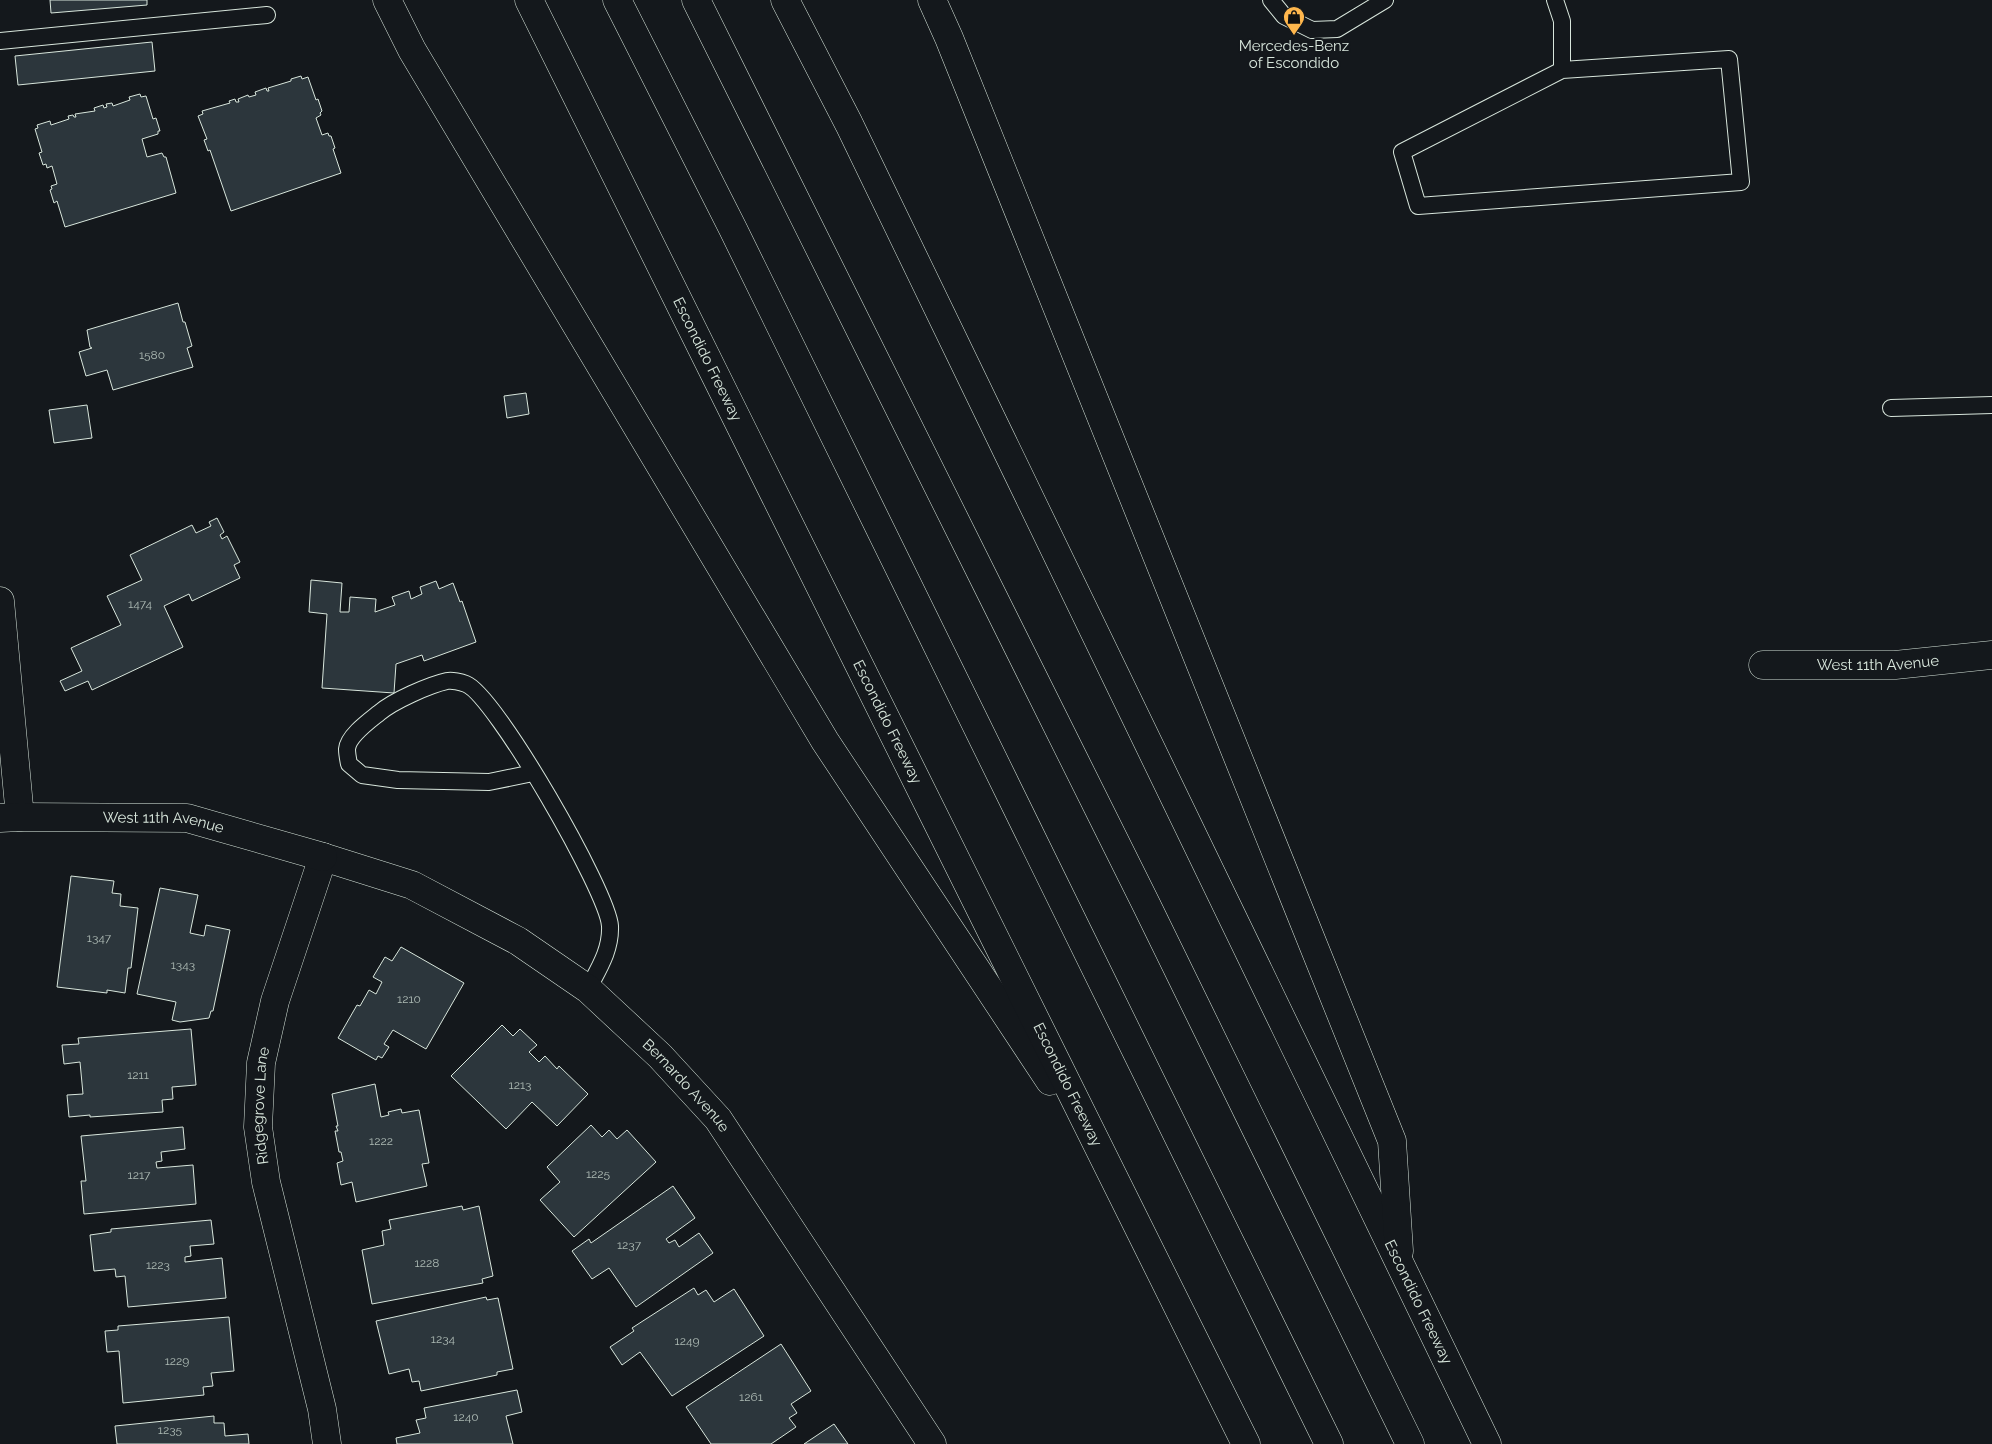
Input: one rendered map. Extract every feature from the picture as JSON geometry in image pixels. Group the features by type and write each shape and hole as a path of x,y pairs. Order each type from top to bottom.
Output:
{"main road":[{"path":"387,0 417,58 824,741 1115,1178"},
{"name":"Escondido Freeway","path":"529,0 1246,1444"},
{"path":"617,0 737,238 1329,1444"},
{"path":"696,0 1142,895 1410,1444"},
{"name":"Escondido Freeway","path":"786,0 849,124 1487,1444"},
{"path":"932,0 953,48 1392,1141 1400,1265"},
{"path":"0,601 10,818"},
{"name":"West 11th Avenue","path":"1763,665 1896,665 1992,655"},
{"name":"West 11th Avenue","path":"10,818 187,818 323,857"},
{"name":"Bernardo Avenue","path":"323,857 412,885 518,941 588,989 660,1056 718,1118 932,1444"},
{"name":"Ridgegrove Lane","path":"323,857 275,1001 261,1063 258,1127 266,1182 322,1409 327,1444"}],"lane":[{"path":"1271,0 1284,16 1312,30 1336,29 1385,0"},
{"path":"1555,0 1562,21 1562,70"},
{"path":"0,42 267,15"},
{"path":"1729,59 1741,182 1418,206 1402,152 1562,70 1729,59"},
{"path":"1891,408 1992,405"},
{"path":"533,773 489,782 398,780 362,775 349,764 347,747 358,729 389,705 449,680 467,684 481,695 522,752 590,871 610,924 609,949 588,989"}],"building":[{"path":"50,0 147,0 147,5 51,13"},
{"path":"152,42 155,71 18,85 15,56"},
{"path":"301,76 302,79 308,77 316,100 318,99 322,111 321,115 316,118 322,135 328,133 331,136 341,173 231,211 210,150 208,151 204,140 207,139 198,116 203,114 202,111 230,103 229,101 235,99 236,102 239,102 238,99 248,95 249,97 256,95 255,92 266,88 269,91 268,88"},
{"path":"140,94 141,97 146,96 153,119 156,118 160,131 158,131 158,134 142,139 147,157 162,153 166,157 176,193 65,227 57,201 54,203 50,190 52,189 51,186 57,184 52,166 47,168 46,164 43,165 39,153 42,152 35,129 38,128 37,125 50,121 51,125 69,119 68,116 73,115 76,117 75,114 95,111 94,108 103,105 104,108 107,107 106,104 112,103 113,106 130,100 129,97"},
{"path":"178,303 192,346 187,348 193,367 113,390 107,370 86,376 79,352 92,348 90,347 87,330"},
{"path":"526,393 529,414 507,418 504,396"},
{"path":"87,405 92,438 54,443 49,410"},
{"path":"217,518 224,532 220,535 222,539 227,536 240,562 234,565 240,578 192,601 189,594 164,606 183,647 92,690 88,681 65,691 60,681 82,671 71,648 121,625 107,596 142,580 130,555 192,525 196,533 211,526 209,522"},
{"path":"311,580 342,583 340,612 349,612 350,597 376,599 375,612 395,605 392,597 409,591 411,599 422,594 420,587 436,581 439,589 453,583 460,602 462,601 476,642 424,661 422,655 396,664 394,693 322,688 327,614 309,612"},
{"path":"71,876 114,881 112,893 121,894 120,906 138,908 131,968 128,968 125,993 107,990 107,993 57,987"},
{"path":"160,888 198,895 190,933 204,936 206,925 230,930 213,1011 211,1011 209,1018 180,1022 172,1020 176,1002 137,994"},
{"path":"401,947 464,983 426,1049 393,1030 384,1044 389,1047 382,1058 378,1056 376,1060 338,1038 357,1005 360,1006 369,990 376,994 382,982 373,977 385,957 392,961"},
{"path":"502,1025 513,1036 520,1029 537,1045 529,1052 539,1062 545,1056 557,1069 559,1066 588,1094 557,1126 532,1102 506,1129 451,1076"},
{"path":"191,1029 196,1085 172,1087 173,1099 162,1100 163,1112 69,1117 67,1095 83,1094 80,1062 64,1064 62,1045 79,1044 78,1038"},
{"path":"375,1084 381,1117 389,1115 388,1112 401,1109 402,1113 419,1110 429,1163 422,1164 427,1186 356,1202 352,1182 341,1185 337,1163 343,1161 341,1152 339,1152 335,1131 338,1131 336,1126 338,1126 332,1094"},
{"path":"591,1125 602,1137 609,1130 617,1139 627,1130 656,1162 574,1237 540,1200 560,1182 547,1167"},
{"path":"183,1127 185,1149 161,1152 162,1161 156,1162 157,1168 193,1165 196,1204 84,1214 81,1181 86,1181 81,1136"},
{"path":"673,1186 695,1218 666,1239 669,1243 675,1240 679,1247 699,1233 713,1253 636,1307 609,1268 592,1279 572,1251 589,1239 591,1243"},
{"path":"462,1206 463,1210 479,1206 493,1276 482,1279 483,1283 372,1304 362,1250 384,1245 382,1231 391,1229 389,1220"},
{"path":"211,1220 214,1244 190,1246 191,1256 185,1257 185,1262 222,1258 226,1298 128,1307 125,1276 116,1277 115,1269 94,1271 90,1235 111,1232 111,1229"},
{"path":"694,1288 698,1295 706,1290 714,1302 734,1289 764,1336 672,1396 640,1352 622,1365 610,1347 634,1331 632,1328"},
{"path":"486,1297 487,1300 498,1298 513,1369 497,1372 497,1375 421,1391 419,1381 412,1382 409,1369 389,1374 376,1321"},
{"path":"229,1317 234,1371 211,1373 213,1386 203,1387 204,1395 123,1403 119,1351 107,1352 105,1331 118,1330 118,1326"},
{"path":"781,1344 811,1391 791,1404 797,1413 789,1418 796,1427 771,1444 711,1444 686,1407"},
{"path":"517,1390 522,1412 506,1416 513,1444 397,1444 396,1438 420,1433 416,1420 426,1418 424,1408"},
{"path":"214,1416 214,1423 224,1423 225,1436 248,1434 249,1444 117,1444 115,1426"},
{"path":"834,1424 848,1444 804,1444"}],"place":[{"name":"Mercedes-Benz of Escondido","path":"1294,36"}]}
